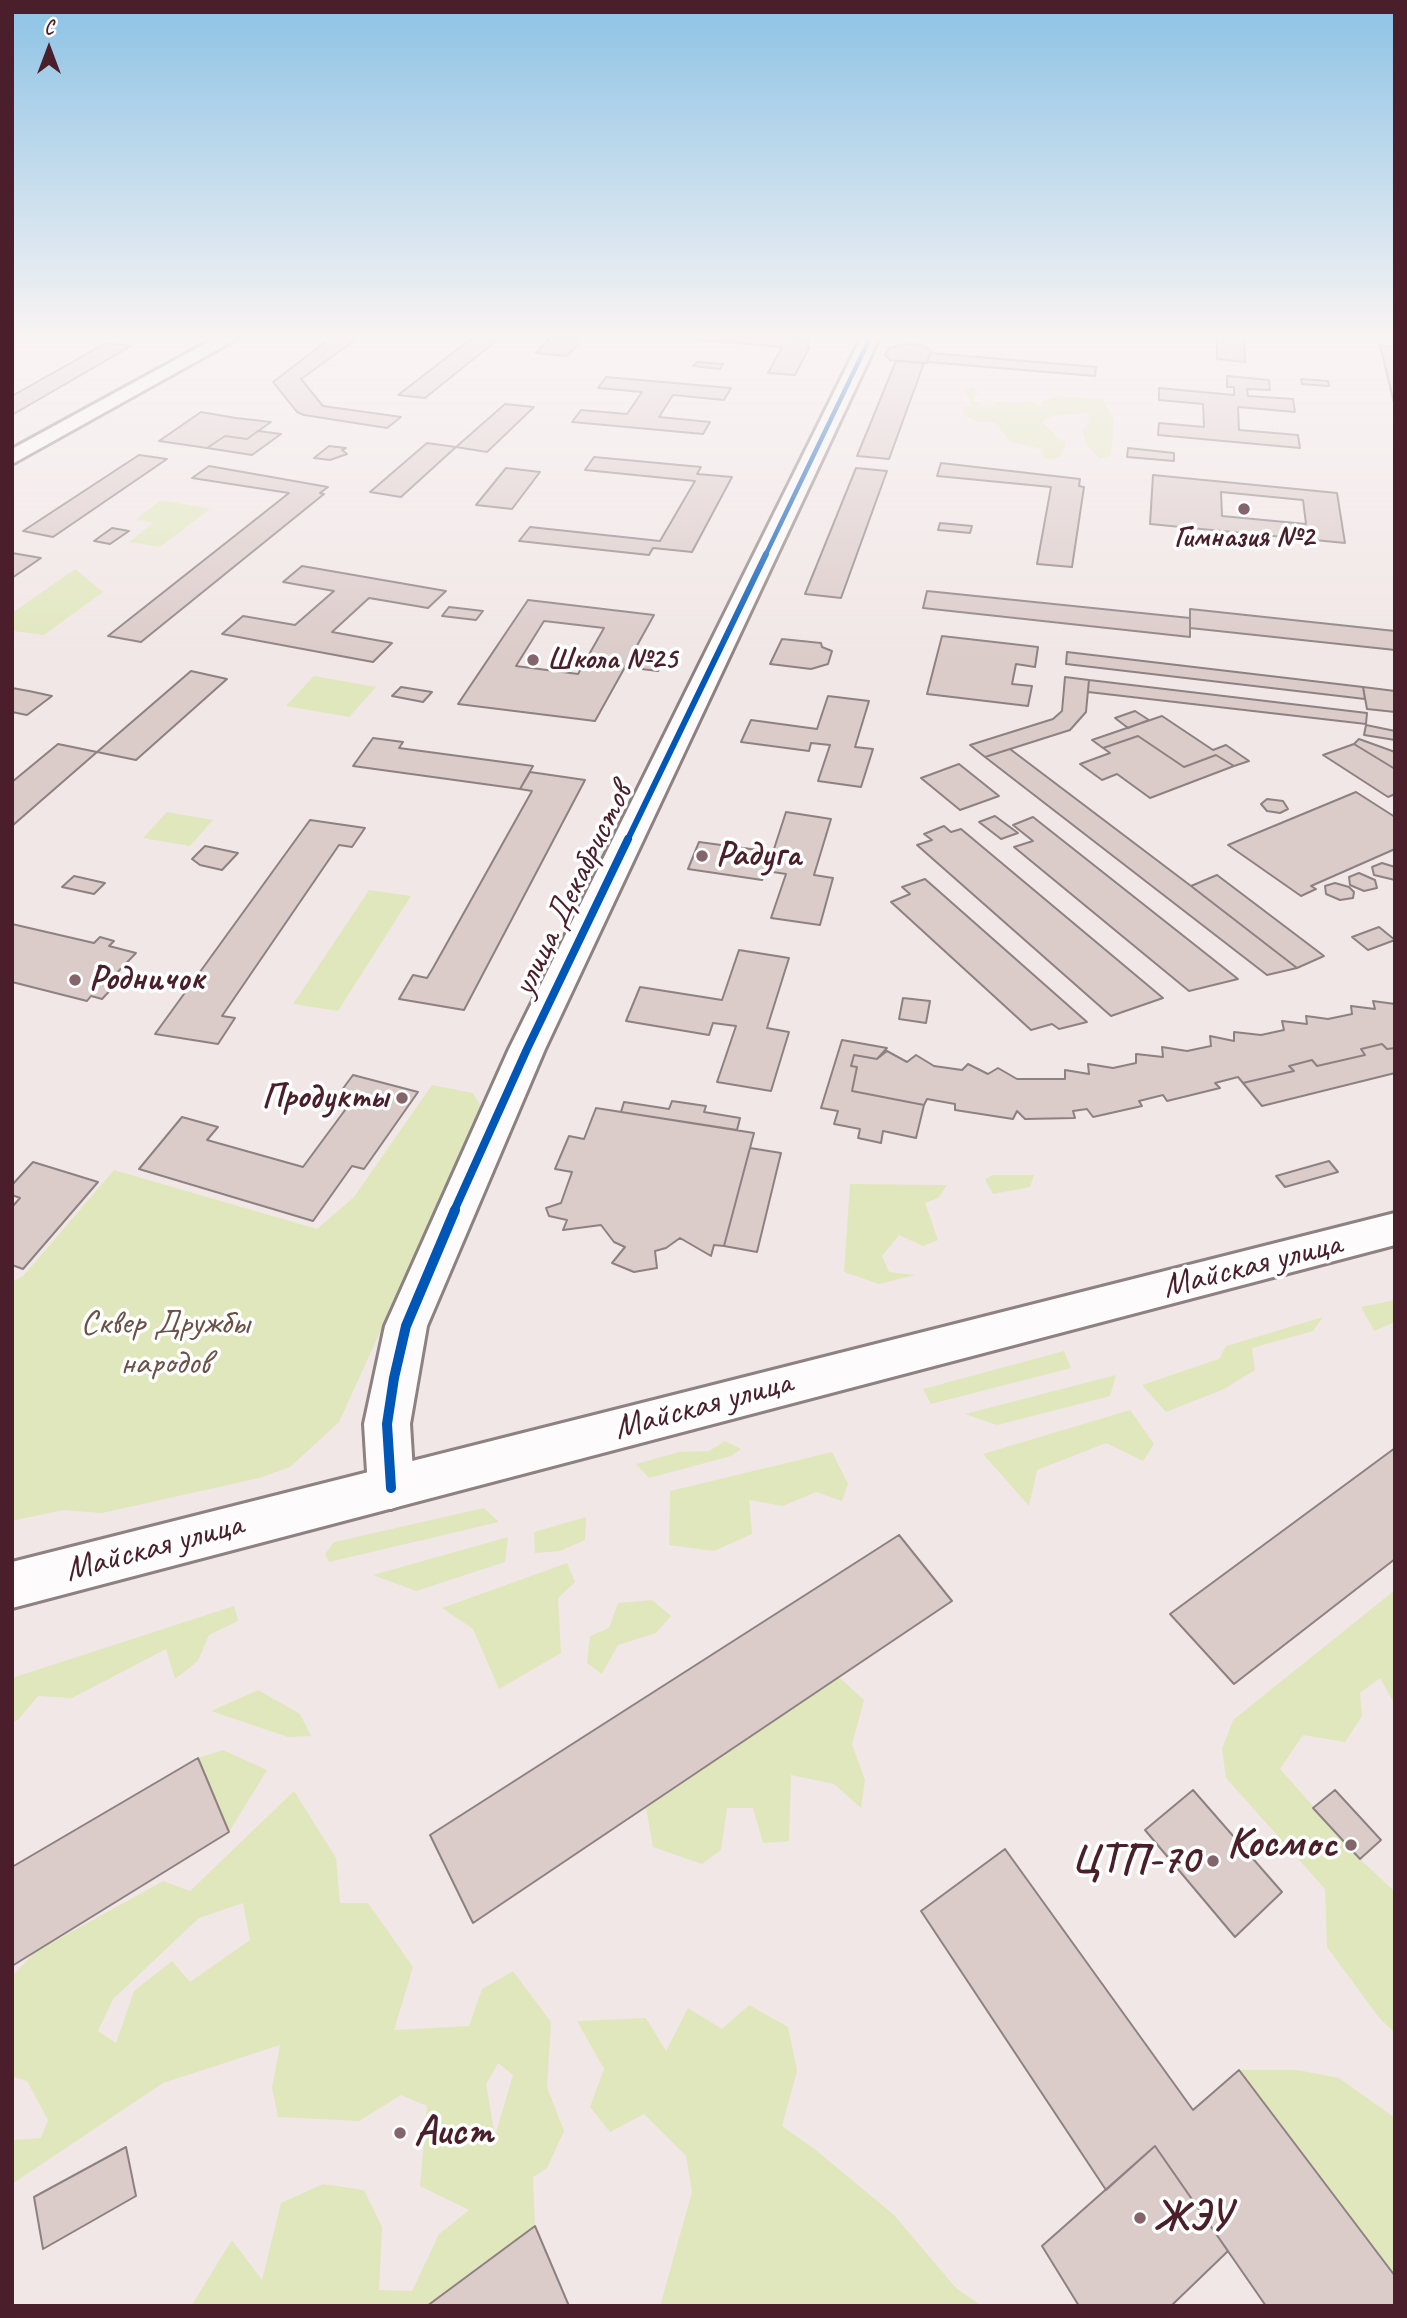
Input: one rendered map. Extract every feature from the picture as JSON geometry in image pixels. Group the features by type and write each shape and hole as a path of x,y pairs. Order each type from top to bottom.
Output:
{"street":[{"path":"12,458 37,444"},
{"name":"улица Декабристов","path":"391,1488 387,1424 406,1326 446,1229 527,1049 819,444"},
{"name":"Майская улица","path":"12,1585 1395,1229"}],"green space":[{"path":"1021,444 1066,444 1060,457 1051,460 1043,458 1043,449"},
{"path":"1112,444 1111,456 1099,458 1087,445"},
{"path":"161,500 210,509 160,547 129,542 153,523 136,519"},
{"path":"75,569 103,592 44,635 12,631 12,613"},
{"path":"314,676 376,687 349,717 286,706"},
{"path":"167,812 213,820 190,846 143,838"},
{"path":"369,890 411,896 338,1011 293,1004"},
{"name":"Сквер Дружбы народов","path":"432,1085 473,1093 482,1109 339,1422 290,1467 259,1478 102,1513 63,1510 12,1521 12,1282 23,1276 114,1170 317,1229 354,1197"},
{"path":"993,1175 1034,1175 1030,1187 993,1194 985,1179"},
{"path":"850,1184 947,1185 938,1198 925,1203 938,1240 923,1246 899,1235 882,1256 889,1272 915,1275 879,1284 844,1272"},
{"path":"1395,1300 1395,1322 1374,1331 1361,1307"},
{"path":"1323,1317 1313,1331 1252,1348 1255,1370 1224,1389 1166,1412 1142,1385 1219,1359 1226,1346"},
{"path":"1064,1351 1071,1368 931,1404 923,1389"},
{"path":"1116,1375 1110,1396 997,1425 965,1414"},
{"path":"1130,1410 1154,1444 1143,1461 1106,1443 1037,1470 1029,1506 983,1454"},
{"path":"725,1441 741,1449 731,1456 649,1478 636,1464 679,1452 709,1451"},
{"path":"832,1452 848,1484 842,1501 816,1492 783,1506 749,1500 752,1534 714,1551 669,1545 670,1491"},
{"path":"484,1508 499,1522 329,1562 325,1554 334,1542"},
{"path":"586,1517 585,1540 560,1551 535,1553 534,1532"},
{"path":"508,1537 505,1562 416,1591 373,1575"},
{"path":"567,1563 575,1582 558,1598 561,1653 499,1689 473,1629 442,1608"},
{"path":"1395,1590 1395,1705 1380,1678 1360,1693 1362,1716 1345,1742 1303,1735 1280,1769 1360,1859 1395,1892 1395,2033 1380,2019 1327,1947 1325,1889 1226,1778 1222,1749 1233,1720"},
{"path":"652,1600 671,1616 656,1633 618,1645 602,1674 587,1663 590,1636 609,1628 618,1603"},
{"path":"234,1606 238,1621 209,1635 198,1661 175,1679 166,1649 72,1698 38,1696 18,1720 12,1722 12,1678"},
{"path":"839,1677 864,1700 852,1744 865,1780 861,1808 834,1784 791,1775 789,1841 763,1843 753,1808 727,1808 721,1850 702,1864 653,1847 646,1808"},
{"path":"258,1690 300,1714 311,1736 288,1737 211,1711"},
{"path":"223,1750 267,1770 229,1832 198,1758"},
{"path":"294,1791 336,1858 340,1903 368,1903 413,1967 394,2030 469,2026 482,1989 513,1971 551,2022 547,2087 564,2131 547,2168 533,2177 535,2226 427,2306 191,2306 232,2240 262,2280 281,2203 323,2184 364,2190 382,2227 379,2290 412,2291 439,2234 469,2210 420,2186 427,2106 401,2095 359,2121 278,2117 272,2088 280,2045 163,2083 12,2184 12,2140 41,2138 48,2120 27,2081 12,2076 12,1976 35,1952 163,1881 190,1891","holes":["243,1903 250,1940 190,1982 172,1961 134,1991 116,2043 98,2031 113,1999 199,1918","498,2063 513,2075 495,2136 486,2084"]},
{"path":"749,2005 788,2027 797,2071 782,2126 817,2151 894,2215 956,2288 982,2306 660,2306 692,2192 686,2156 644,2114 610,2132 590,2107 604,2069 577,2021 646,2018 666,2051 688,2008 722,2029"},
{"path":"1239,2070 1297,2070 1339,2078 1395,2118 1395,2276"}],"building":[{"path":"181,444 213,444 207,448"},
{"path":"213,444 267,444 252,455 207,448"},
{"path":"426,444 456,447 401,497 370,492"},
{"path":"459,444 495,444 487,452 456,447"},
{"path":"862,444 894,444 889,459 857,456"},
{"path":"1258,444 1299,444 1300,448"},
{"path":"329,446 346,448 342,450 347,454 330,460 314,458"},
{"path":"1128,448 1174,453 1174,461 1127,457"},
{"path":"139,455 167,459 53,537 23,531"},
{"path":"594,457 701,467 697,474 732,477 692,552 653,548 649,555 519,541 530,527 660,541 695,481 585,470"},
{"path":"941,463 1080,479 1079,486 1084,487 1072,567 1037,564 1051,487 937,476"},
{"path":"209,466 328,487 320,493 324,494 141,642 108,636 289,493 192,478"},
{"path":"506,468 540,472 512,509 476,505"},
{"path":"856,468 887,471 841,598 805,594"},
{"path":"1153,475 1337,493 1345,543 1150,524","holes":["1221,492 1303,500 1306,524 1222,516"]},
{"path":"940,523 972,526 970,533 938,530"},
{"path":"112,528 129,531 110,544 94,541"},
{"path":"12,553 41,558 12,578"},
{"path":"302,566 446,591 428,608 369,598 332,632 392,643 373,662 222,634 243,616 295,625 334,591 283,582"},
{"path":"927,591 1190,618 1190,637 923,608"},
{"path":"528,600 654,615 595,721 458,704","holes":["544,621 604,628 578,674 516,666"]},
{"path":"449,607 483,611 476,620 442,616"},
{"path":"1190,609 1395,631 1395,650 1190,628"},
{"path":"942,636 1038,647 1035,667 1016,664 1012,684 1032,686 1028,706 927,694"},
{"path":"782,639 821,643 822,647 832,651 828,664 811,669 770,664"},
{"path":"634,651 666,655 658,671 625,667"},
{"path":"1067,652 1363,687 1365,699 1066,664"},
{"path":"191,671 227,679 136,760 97,752"},
{"path":"1065,677 1089,680 1086,712 1070,730 985,757 970,745 1053,719 1062,711"},
{"path":"1089,680 1367,713 1366,724 1088,692"},
{"path":"401,687 432,692 423,702 392,696"},
{"path":"1363,687 1395,691 1395,712 1367,709"},
{"path":"12,688 52,696 27,715 12,712"},
{"path":"828,696 869,701 855,747 873,749 861,787 818,781 830,745 811,743 809,751 741,742 751,720 817,729"},
{"path":"1135,711 1149,720 1128,728 1115,718"},
{"path":"1162,716 1213,750 1226,745 1249,761 1234,766 1216,755 1184,767 1138,736 1103,748 1092,740"},
{"path":"1366,725 1395,731 1395,740 1364,735"},
{"path":"1138,736 1184,767 1216,755 1234,766 1150,798 1117,774 1102,780 1080,764 1110,753 1103,748"},
{"path":"373,738 403,742 399,748 533,766 520,789 353,766"},
{"path":"1359,739 1395,752 1395,769 1354,744"},
{"path":"58,744 97,752 12,826 12,782"},
{"path":"1354,744 1395,769 1395,794 1388,797 1323,755"},
{"path":"1010,749 1297,968 1267,975 985,757"},
{"path":"959,764 999,796 960,810 921,778"},
{"path":"530,772 585,780 464,1010 399,999 413,975 427,978 433,968 532,791 520,789"},
{"path":"1356,792 1395,817 1395,849 1311,886 1316,889 1301,896 1228,845"},
{"path":"1267,799 1283,801 1288,809 1280,813 1267,811 1261,804"},
{"path":"786,812 831,819 814,875 833,878 820,925 771,918 786,874 766,871 762,880 688,869 699,842 773,852"},
{"path":"995,816 1018,833 1001,839 979,822"},
{"path":"1033,817 1238,979 1189,991 1014,847 1033,841 1013,825"},
{"path":"310,820 365,828 352,847 339,845 222,1016 235,1018 218,1044 155,1034"},
{"path":"944,826 951,832 961,829 1163,998 1111,1016 917,845 932,840 924,834"},
{"path":"205,846 238,853 222,870 200,865 192,859"},
{"path":"1382,863 1395,867 1395,880 1374,875 1372,867"},
{"path":"1359,873 1375,880 1377,888 1364,891 1350,885 1349,877"},
{"path":"1217,875 1324,956 1297,968 1191,886"},
{"path":"74,876 105,883 94,894 62,887"},
{"path":"925,879 1087,1022 1059,1029 1052,1024 1031,1030 891,902 910,894 902,887"},
{"path":"1335,883 1349,887 1354,892 1353,898 1340,900 1326,894 1325,886"},
{"path":"12,924 94,943 100,937 114,941 109,946 136,953 109,981 117,983 102,999 91,996 87,1001 12,982"},
{"path":"1379,927 1395,940 1368,950 1352,937"},
{"path":"739,950 789,958 767,1028 789,1032 771,1091 717,1082 736,1026 713,1023 709,1035 626,1021 640,987 722,1000"},
{"path":"903,998 930,1001 926,1023 899,1019"},
{"path":"1373,1001 1395,1004 1395,1048 1387,1049 1382,1044 1361,1049 1365,1055 1317,1066 1312,1060 1289,1066 1294,1071 1243,1083 1238,1077 1215,1083 1220,1088 1167,1101 1163,1095 1139,1101 1142,1106 1093,1117 1087,1109 1073,1111 1075,1118 1025,1119 1017,1111 1013,1119 955,1110 955,1104 927,1099 924,1105 852,1091 857,1067 851,1066 854,1055 877,1059 887,1051 907,1062 916,1055 934,1066 962,1070 968,1064 988,1074 998,1068 1017,1079 1065,1079 1065,1070 1089,1074 1088,1064 1113,1068 1136,1063 1136,1054 1163,1057 1162,1047 1187,1051 1211,1046 1210,1036 1234,1041 1234,1032 1261,1035 1284,1030 1282,1021 1307,1024 1306,1016 1328,1019 1352,1014 1351,1006 1375,1009"},
{"path":"842,1040 887,1048 877,1059 854,1055 851,1066 857,1067 852,1091 924,1105 916,1138 883,1131 881,1143 858,1138 860,1129 834,1124 838,1111 821,1108"},
{"path":"1382,1044 1387,1049 1395,1048 1395,1073 1262,1106 1243,1083 1294,1071 1289,1066 1312,1060 1317,1066 1365,1055 1361,1049"},
{"path":"353,1075 418,1092 364,1169 352,1166 313,1221 139,1169 182,1117 218,1127 207,1140 303,1167 348,1106 333,1102"},
{"path":"672,1101 706,1106 704,1112 740,1118 737,1130 621,1112 624,1102 669,1109"},
{"path":"596,1108 754,1133 724,1246 714,1245 711,1256 680,1238 666,1248 655,1251 657,1268 634,1272 612,1263 625,1247 614,1242 601,1225 563,1230 567,1220 549,1216 546,1208 561,1203 572,1172 555,1169 569,1136 584,1139"},
{"path":"750,1148 781,1153 757,1252 724,1246"},
{"path":"1329,1161 1338,1172 1285,1187 1276,1176"},
{"path":"33,1162 98,1182 23,1269 12,1265 12,1207 20,1198 12,1195 12,1185"},
{"path":"1395,1448 1395,1559 1234,1684 1170,1614"},
{"path":"899,1535 952,1601 473,1923 430,1835"},
{"path":"198,1758 229,1832 12,1966 12,1867"},
{"name":"ЦТП-70","path":"1193,1790 1282,1892 1235,1937 1145,1830"},
{"path":"1335,1790 1381,1840 1360,1859 1313,1808"},
{"path":"1005,1849 1193,2110 1239,2070 1395,2276 1395,2306 1266,2306 1155,2146 1106,2190 921,1911"},
{"name":"ЖЭУ","path":"1155,2146 1228,2251 1171,2306 1079,2306 1042,2246"},
{"path":"126,2147 136,2196 43,2249 34,2197"},
{"path":"535,2226 569,2306 427,2306"}],"cycle path":[{"path":"391,1488 387,1424 406,1326 446,1229 527,1049 819,444"}],"place":[{"name":"Гимназия №2","path":"1244,509"},
{"name":"Школа №25","path":"533,660"},
{"name":"Радуга","path":"702,856"},
{"name":"Родничок","path":"75,980"},
{"name":"Продукты","path":"402,1098"},
{"name":"Космос","path":"1351,1845"},
{"name":"ЦТП-70","path":"1213,1861"},
{"name":"Аист","path":"400,2133"},
{"name":"ЖЭУ","path":"1140,2218"}]}
